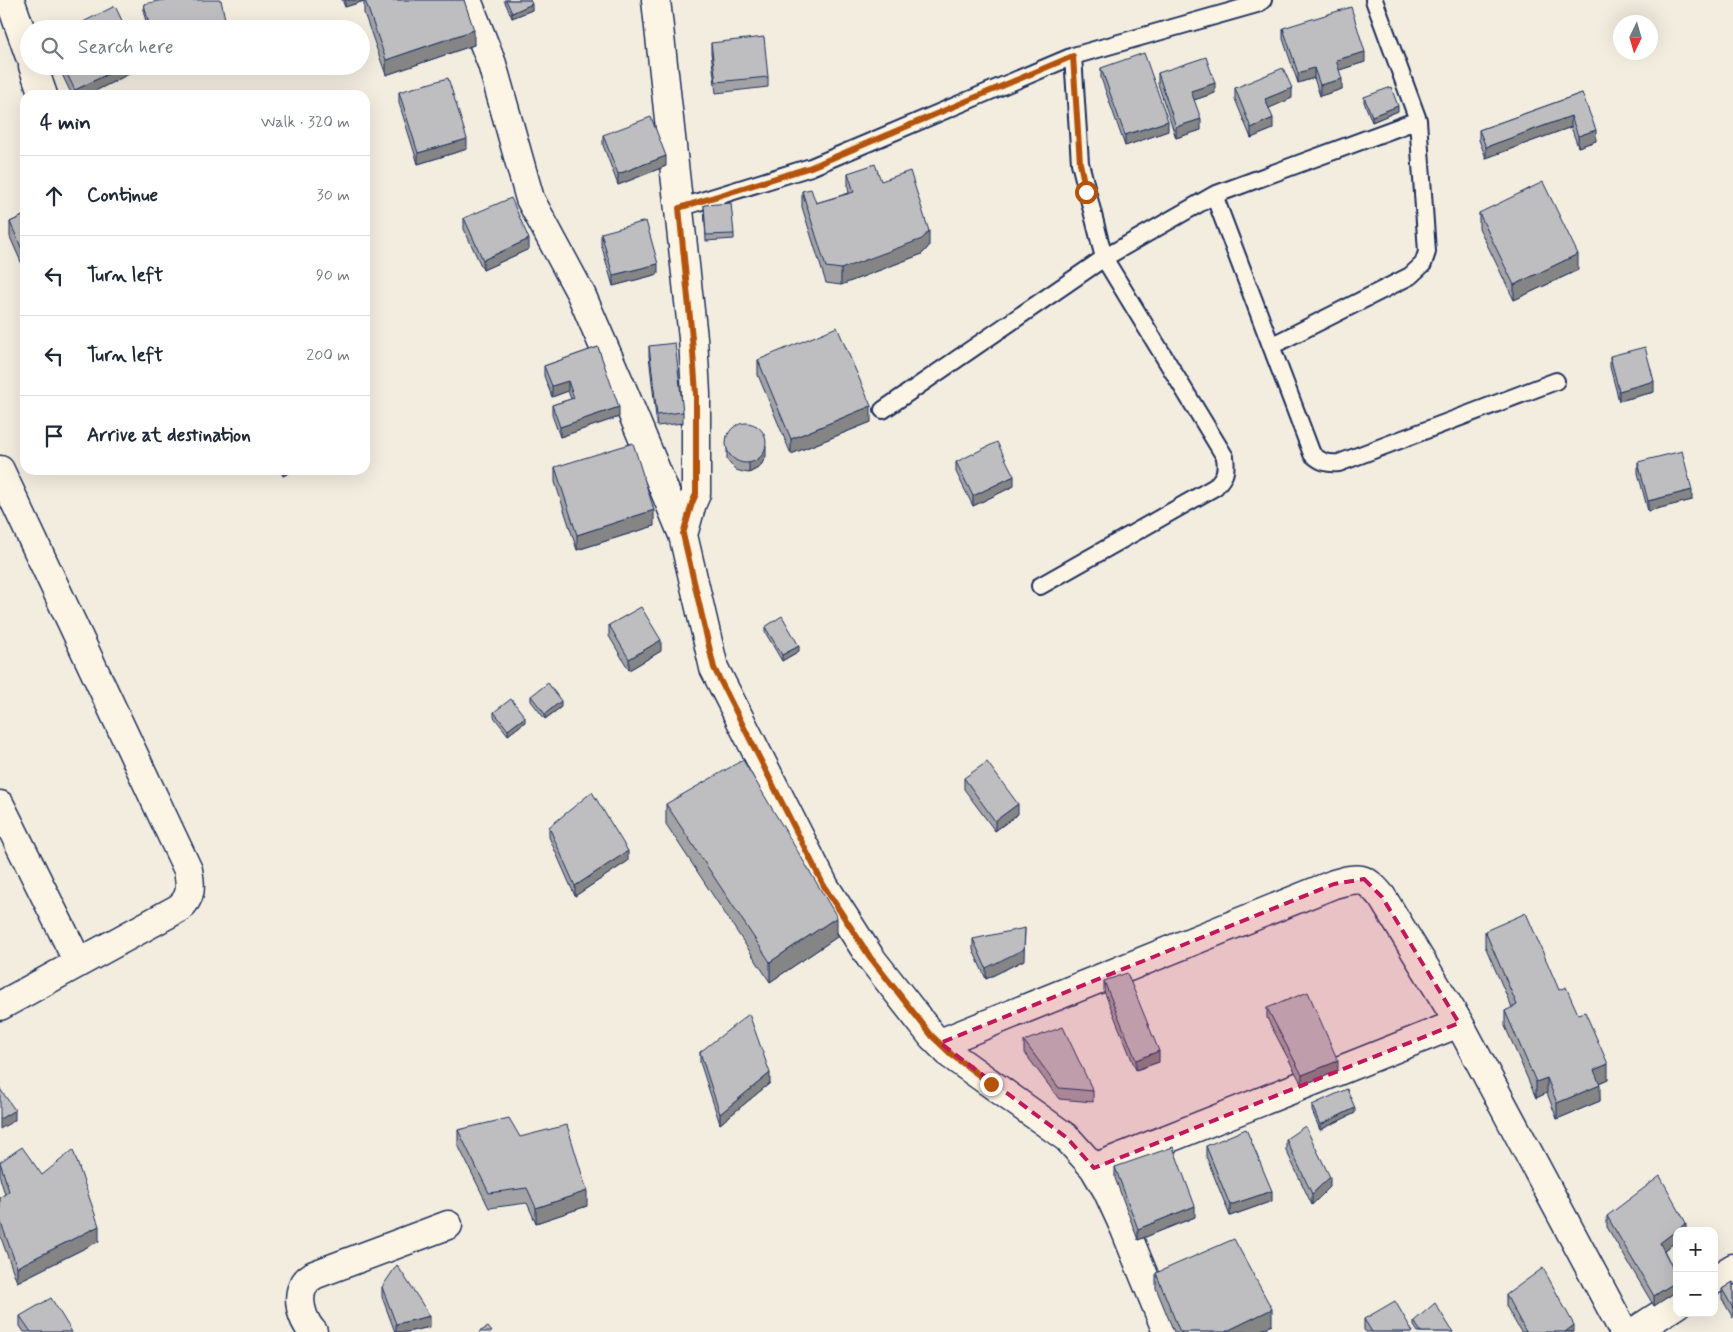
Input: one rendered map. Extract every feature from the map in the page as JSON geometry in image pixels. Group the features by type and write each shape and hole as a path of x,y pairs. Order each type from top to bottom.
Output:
{"street":[{"path":"10,0 20,28"},
{"path":"467,0 492,64 530,199 580,294 683,534 714,668 825,888 870,957 932,1036 952,1055 1067,1138 1094,1168 1107,1190 1124,1227 1166,1332"},
{"path":"656,0 692,329 696,394 696,494 683,534"},
{"path":"36,75 41,90"},
{"path":"0,470 6,498 188,870 191,885 187,902 180,908 0,1006"},
{"path":"0,805 78,962"},
{"path":"940,1043 1334,884 1352,879 1364,879 1382,897 1459,1023 1624,1332"},
{"path":"1094,1168 1459,1023"},
{"path":"312,1332 300,1309 301,1294 305,1282 314,1275 448,1225"},
{"path":"1718,1277 1733,1268"},
{"path":"1634,1332 1673,1307"}],"lane":[{"path":"679,208 811,167 1073,56 1256,4 1263,0"},
{"path":"1271,346 1410,276 1423,264 1427,252 1418,120 1374,0"},
{"path":"1040,586 1215,486 1224,476 1226,466 1225,458 1104,258 1080,163 1073,56"},
{"path":"883,410 1104,258 1214,195 1418,120"},
{"path":"1214,195 1312,454 1318,460 1327,464 1339,463 1556,381"}],"highlighted area":[{"path":"1364,879 1382,897 1459,1023 1094,1168 1067,1138 940,1043 1334,884"}],"building":[{"path":"163,0 221,0 225,20 148,20 144,4"},
{"path":"365,0 464,0 474,30 386,60"},
{"path":"506,0 530,0 532,4 512,13"},
{"path":"115,6 122,20 87,20"},
{"path":"1351,7 1365,52 1336,60 1342,79 1320,85 1314,68 1298,73 1283,28"},
{"path":"764,37 768,77 716,82 711,43"},
{"path":"1144,53 1168,121 1125,135 1101,68"},
{"path":"1206,57 1215,83 1191,91 1201,119 1176,127 1158,73"},
{"path":"1283,68 1292,88 1265,99 1273,118 1251,128 1235,88"},
{"path":"68,75 106,75 75,90"},
{"path":"448,78 467,139 418,153 399,92"},
{"path":"1391,87 1398,106 1372,116 1364,97"},
{"path":"1582,93 1596,130 1578,136 1571,116 1486,147 1479,130"},
{"path":"651,117 666,156 618,174 603,135"},
{"path":"875,164 881,181 910,171 929,231 922,239 841,269 826,267 802,191 811,189 816,203 854,192 848,173"},
{"path":"1543,182 1578,254 1514,285 1479,213"},
{"path":"511,198 529,239 483,260 464,218"},
{"path":"731,203 734,234 706,235 704,205"},
{"path":"20,217 20,245 10,222"},
{"path":"646,221 658,264 613,275 601,233"},
{"path":"837,327 871,406 791,439 758,360"},
{"path":"675,343 683,412 657,415 649,346"},
{"path":"598,347 619,407 560,427 552,405 574,398 568,381 552,386 544,366"},
{"path":"1645,347 1654,381 1619,391 1610,356"},
{"path":"746,423 760,429 766,443 760,457 746,463 732,457 726,443 732,429"},
{"path":"997,442 1014,476 973,496 956,462"},
{"path":"633,443 654,510 577,535 555,467"},
{"path":"1682,451 1692,490 1648,501 1638,462"},
{"path":"641,607 661,640 629,659 609,625"},
{"path":"782,616 799,646 782,655 765,627"},
{"path":"548,683 561,701 545,714 531,696"},
{"path":"511,699 525,717 508,730 494,712"},
{"path":"743,760 837,917 770,962 666,804"},
{"path":"987,762 1018,804 995,821 964,778"},
{"path":"592,792 628,851 575,886 549,827"},
{"path":"1526,913 1559,990 1566,987 1578,1014 1585,1012 1608,1064 1594,1070 1600,1085 1557,1103 1547,1078 1536,1082 1505,1011 1517,1005 1485,931"},
{"path":"1025,928 1024,949 986,968 973,939"},
{"path":"1127,973 1159,1051 1136,1060 1104,981"},
{"path":"1308,992 1338,1061 1302,1075 1267,1008"},
{"path":"749,1014 770,1073 720,1114 700,1052"},
{"path":"1063,1027 1093,1091 1059,1088 1024,1041"},
{"path":"0,1089 15,1110 0,1119"},
{"path":"1347,1089 1355,1108 1320,1125 1312,1105"},
{"path":"509,1118 520,1137 567,1125 587,1191 536,1208 527,1188 489,1193 458,1130"},
{"path":"1305,1126 1330,1177 1312,1194 1286,1139"},
{"path":"1246,1129 1272,1191 1230,1205 1206,1146"},
{"path":"22,1147 42,1175 73,1150 99,1226 17,1267 0,1220 0,1198 9,1191 0,1162"},
{"path":"1173,1147 1195,1206 1138,1229 1115,1167"},
{"path":"1660,1176 1686,1223 1681,1227 1673,1227 1673,1233 1660,1243 1673,1269 1673,1284 1654,1296 1607,1216"},
{"path":"1234,1239 1272,1309 1225,1332 1180,1332 1156,1273"},
{"path":"397,1265 430,1316 396,1324 382,1287"},
{"path":"1543,1268 1574,1325 1565,1332 1526,1332 1506,1295"},
{"path":"1733,1282 1733,1308 1722,1289"},
{"path":"51,1298 72,1332 31,1332 20,1316"},
{"path":"1395,1301 1413,1332 1372,1332 1364,1319"},
{"path":"1435,1303 1453,1332 1421,1332 1414,1321"},
{"path":"488,1327 492,1332 479,1332"}],"route":[{"path":"991,1084 952,1055 932,1036 870,957 825,888 714,668 683,534 696,494 696,394 679,208 811,167 1073,56 1080,163 1086,192"}]}
